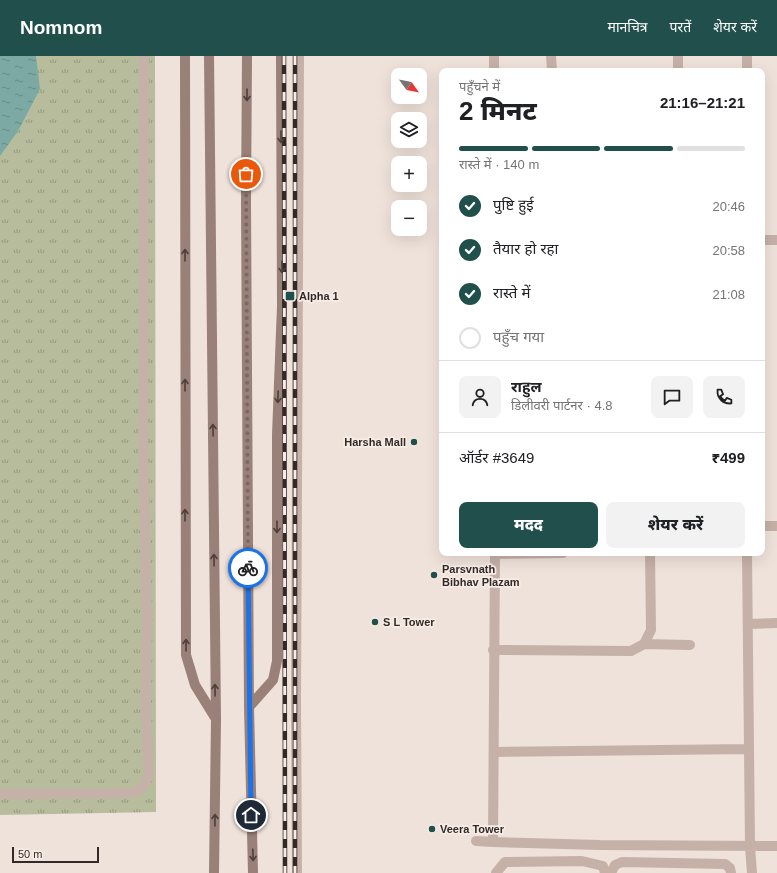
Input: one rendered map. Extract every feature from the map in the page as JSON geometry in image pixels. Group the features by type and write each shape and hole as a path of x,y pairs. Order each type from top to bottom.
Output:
{"street":[{"path":"0,794 134,793 145,785 149,774 146,709 147,613 144,451 144,56"},
{"path":"184,56 186,655 195,684 216,719"},
{"path":"209,56 216,719 214,873"},
{"path":"247,56 246,211 249,707 253,873"},
{"path":"249,707 273,680 278,661 277,435 282,306 281,56"},
{"path":"297,873 296,693 299,56"},
{"path":"494,56 494,68"},
{"path":"551,56 552,68"},
{"path":"678,56 678,68"},
{"path":"747,56 747,68"},
{"path":"765,240 777,240"},
{"path":"765,526 777,526"},
{"path":"493,842 493,650 495,556"},
{"path":"644,644 651,630 650,556"},
{"path":"747,556 750,846 752,873"},
{"path":"748,624 777,623"},
{"path":"493,650 631,651 644,644 690,645"},
{"path":"494,752 749,749"},
{"path":"476,841 600,845 777,846"},
{"path":"496,873 505,862 582,861 603,866 605,873"},
{"path":"612,873 615,865 622,862 726,864 730,868 731,873"}],"green space":[{"path":"0,56 155,56 156,812 0,815"}],"water":[{"path":"0,56 36,56 40,89 18,131 0,156"}],"railway":[{"path":"284,56 285,873"},
{"path":"295,56 295,873"}],"way so far":[{"path":"246,174 248,568"}],"place":[{"name":"Alpha 1","path":"290,296"},
{"name":"Harsha Mall","path":"414,442"},
{"name":"Parsvnath Bibhav Plazam","path":"434,575"},
{"name":"S L Tower","path":"375,622"},
{"name":"Veera Tower","path":"432,829"}],"route":[{"path":"248,568 251,815"}]}
